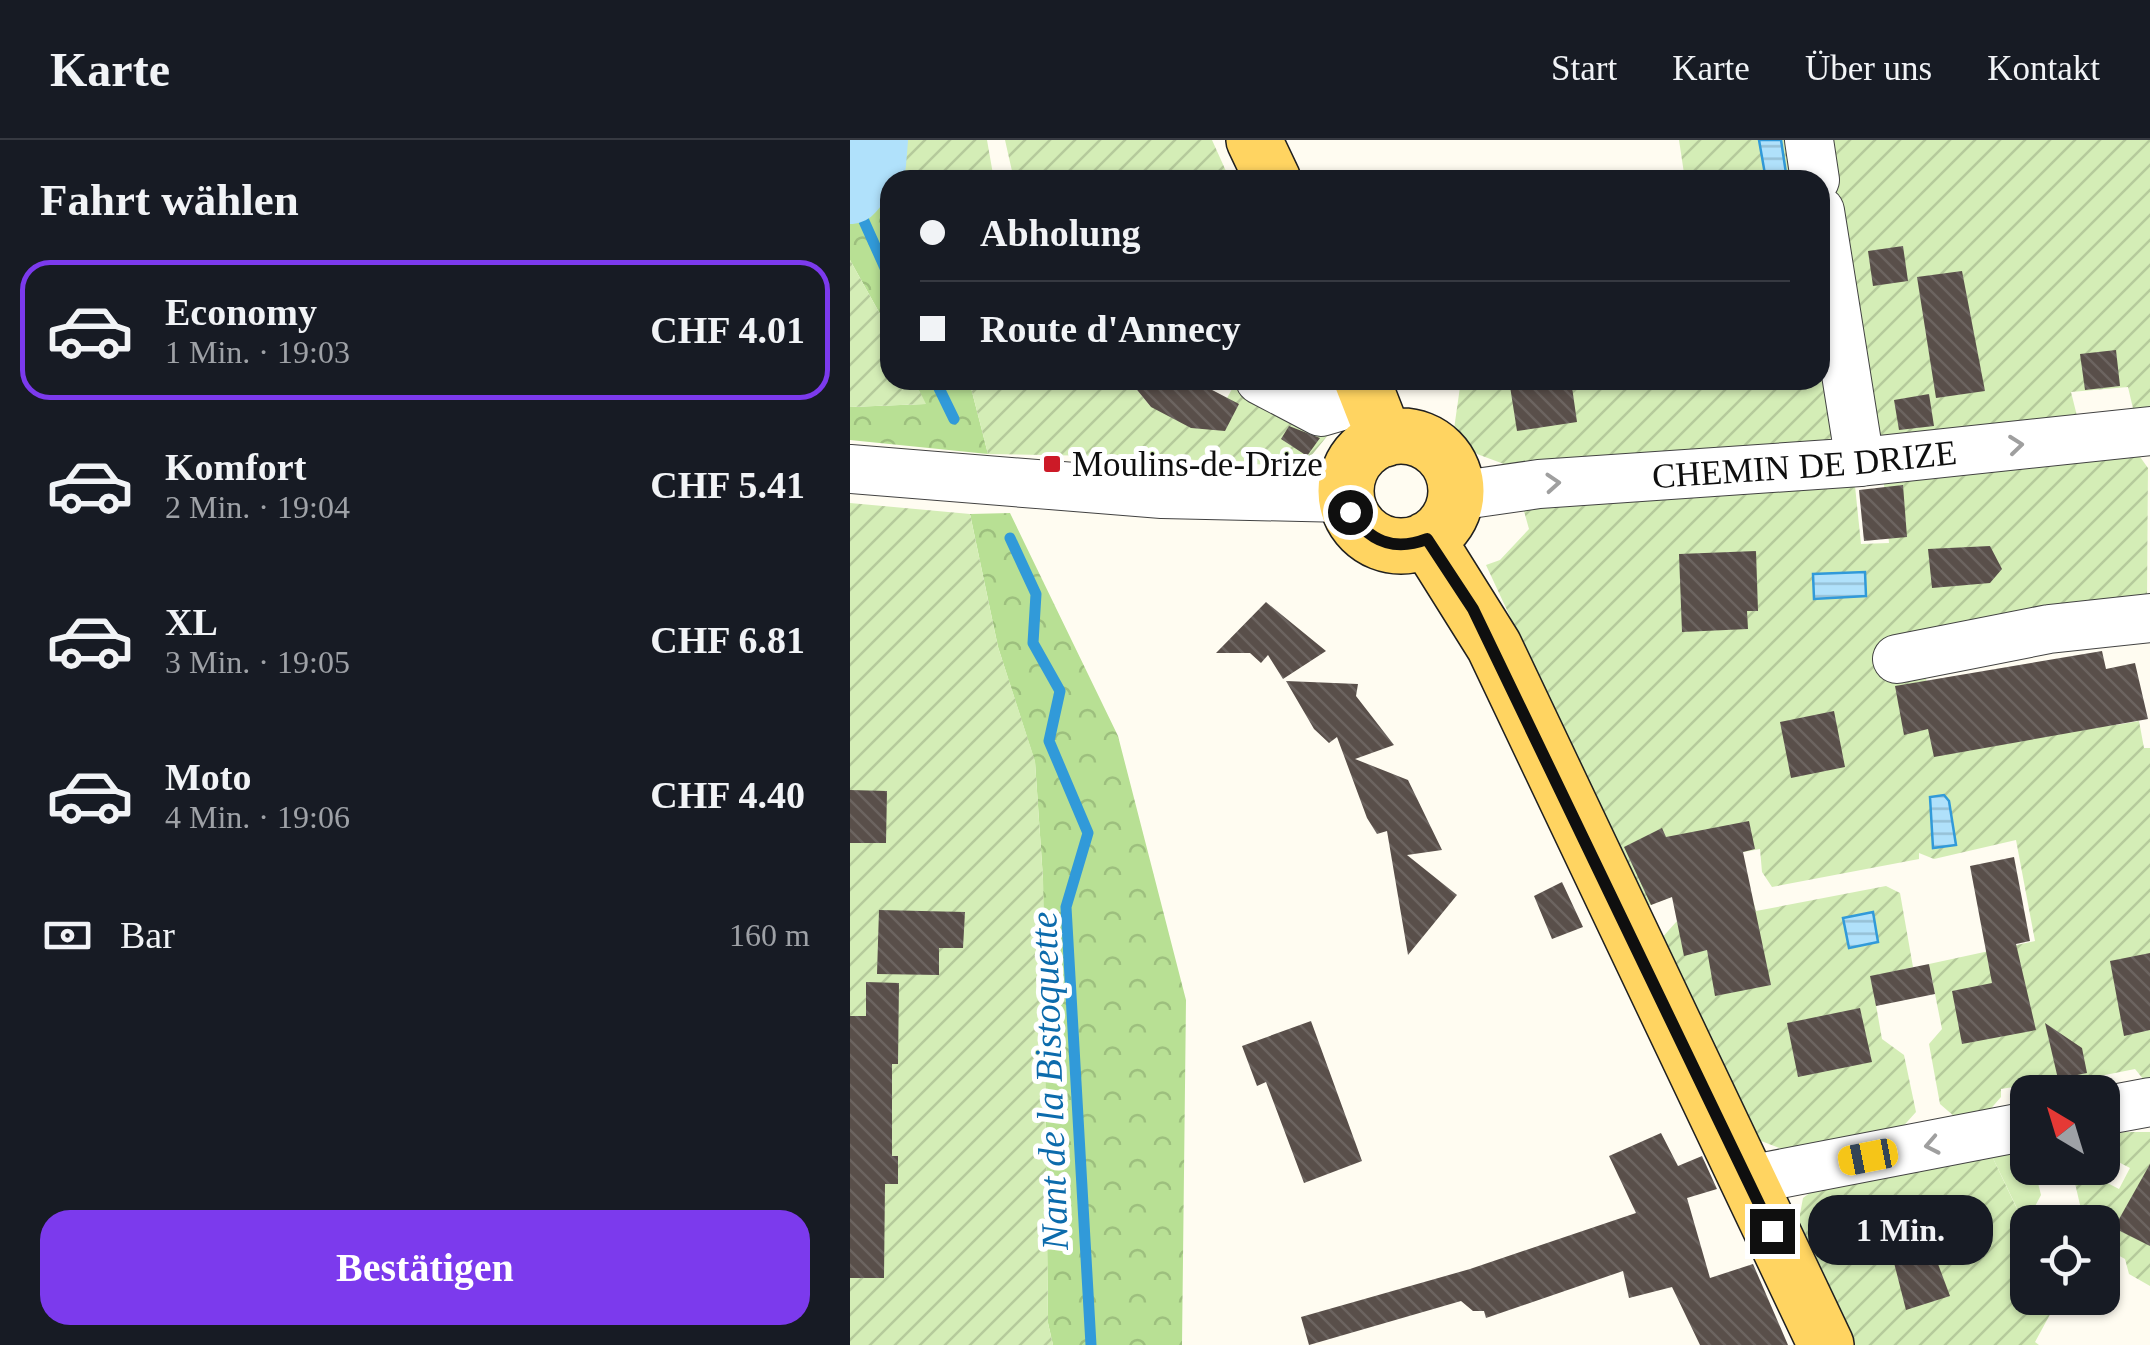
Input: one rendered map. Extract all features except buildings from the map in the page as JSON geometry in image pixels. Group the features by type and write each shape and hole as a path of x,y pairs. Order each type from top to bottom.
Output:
{"main road":[{"path":"1254,140 1268,170"},
{"path":"1442,518 1392,545 1361,529 1345,498 1372,406 1434,447 1450,466 1442,518 1494,646 1826,1345"}],"street":[{"path":"1809,140 1814,170"},
{"path":"1830,274 1860,462"},
{"path":"1279,390 1321,412 1372,406"},
{"name":"CHEMIN DE DRIZE","path":"1442,518 1539,484 1860,462 2150,430"},
{"path":"850,468 1181,495 1345,498"},
{"path":"1898,659 2049,630 2150,618"},
{"path":"2120,1108 2150,1102"},
{"path":"1748,1180 2010,1129"}],"green space":[{"path":"850,140 906,140 904,170 880,170 880,314 850,260"},
{"path":"906,140 987,140 992,170 904,170"},
{"path":"1005,140 1212,140 1226,170 1012,170"},
{"path":"1679,140 1796,140 1800,170 1684,170"},
{"path":"1827,140 2150,140 2150,416 2135,417 2128,387 2071,392 2079,424 1885,439 1867,424"},
{"path":"850,260 880,314 880,390 919,390 926,404 850,407"},
{"path":"1830,362 1840,427 1827,442 1512,467 1477,454 1454,429 1460,390 1830,390"},
{"path":"919,390 972,390 988,454 850,440 850,407 925,404"},
{"path":"972,390 1137,390 1151,407 1227,398 1231,390 1254,390 1328,435 1307,461 1283,466 1152,457 988,454"},
{"path":"2138,454 2148,468 2147,601 1878,645 1885,679 1925,672 1930,702 2111,697 2116,725 2139,721 2144,748 2150,748 2150,1079 2144,1080 2135,1069 2105,1075 2010,1075 2010,1088 2001,1089 2001,1097 1987,1113 1955,1117 1940,1104 1929,1044 1942,1029 1929,964 2035,941 2016,840 1934,859 1919,853 1919,859 1772,887 1762,872 1760,849 1716,857 1689,890 1645,907 1486,565 1500,560 1529,529 1522,504 1855,486 1861,544 1889,543 1883,472"},
{"path":"850,503 970,514 998,647 1035,761 1043,879 1048,1323 1053,1345 850,1345"},
{"path":"1010,513 1118,736 1186,1000 1182,1345 1053,1345 1048,1323 1043,879 1035,762 998,647 970,514"},
{"path":"1886,886 1900,893 1913,967 1871,977 1882,1039 1904,1055 1916,1112 1898,1132 1782,1149 1756,1139 1660,940 1677,921 1754,904 1756,911"},
{"path":"2150,1132 2150,1286 2129,1274 2125,1259 2120,1256 2120,1205 2080,1205 2075,1185 2111,1185 2119,1189 2130,1168 2120,1163 2120,1133"},
{"path":"2010,1151 2010,1185 2038,1185 2041,1195 2036,1205 2015,1205 1991,1154"},
{"path":"1991,1154 2015,1205 2010,1205 2010,1315 2050,1315 2035,1342 2039,1345 1853,1345 1797,1230 1803,1198 1815,1189"}],"water":[{"path":"1759,140 1781,140 1786,170 1764,170"},
{"path":"1865,572 1866,596 1814,599 1813,574"},
{"path":"1944,795 1949,801 1956,845 1933,848 1930,797"},
{"path":"1873,912 1878,942 1849,948 1843,918"}],"waterway":[{"path":"850,190 872,164 874,140"},
{"name":"Nant de la Bistoquette","path":"850,190 880,257"},
{"name":"Nant de la Bistoquette","path":"940,390 954,419"},
{"name":"Nant de la Bistoquette","path":"1010,538 1036,594 1033,643 1060,691 1049,741 1088,833 1066,907 1091,1345"}],"place":[{"name":"Moulins-de-Drize","path":"1052,464"}],"route":[{"path":"1350,512 1361,529 1392,545 1412,545 1427,539 1473,609 1538,736 1772,1231"}]}
